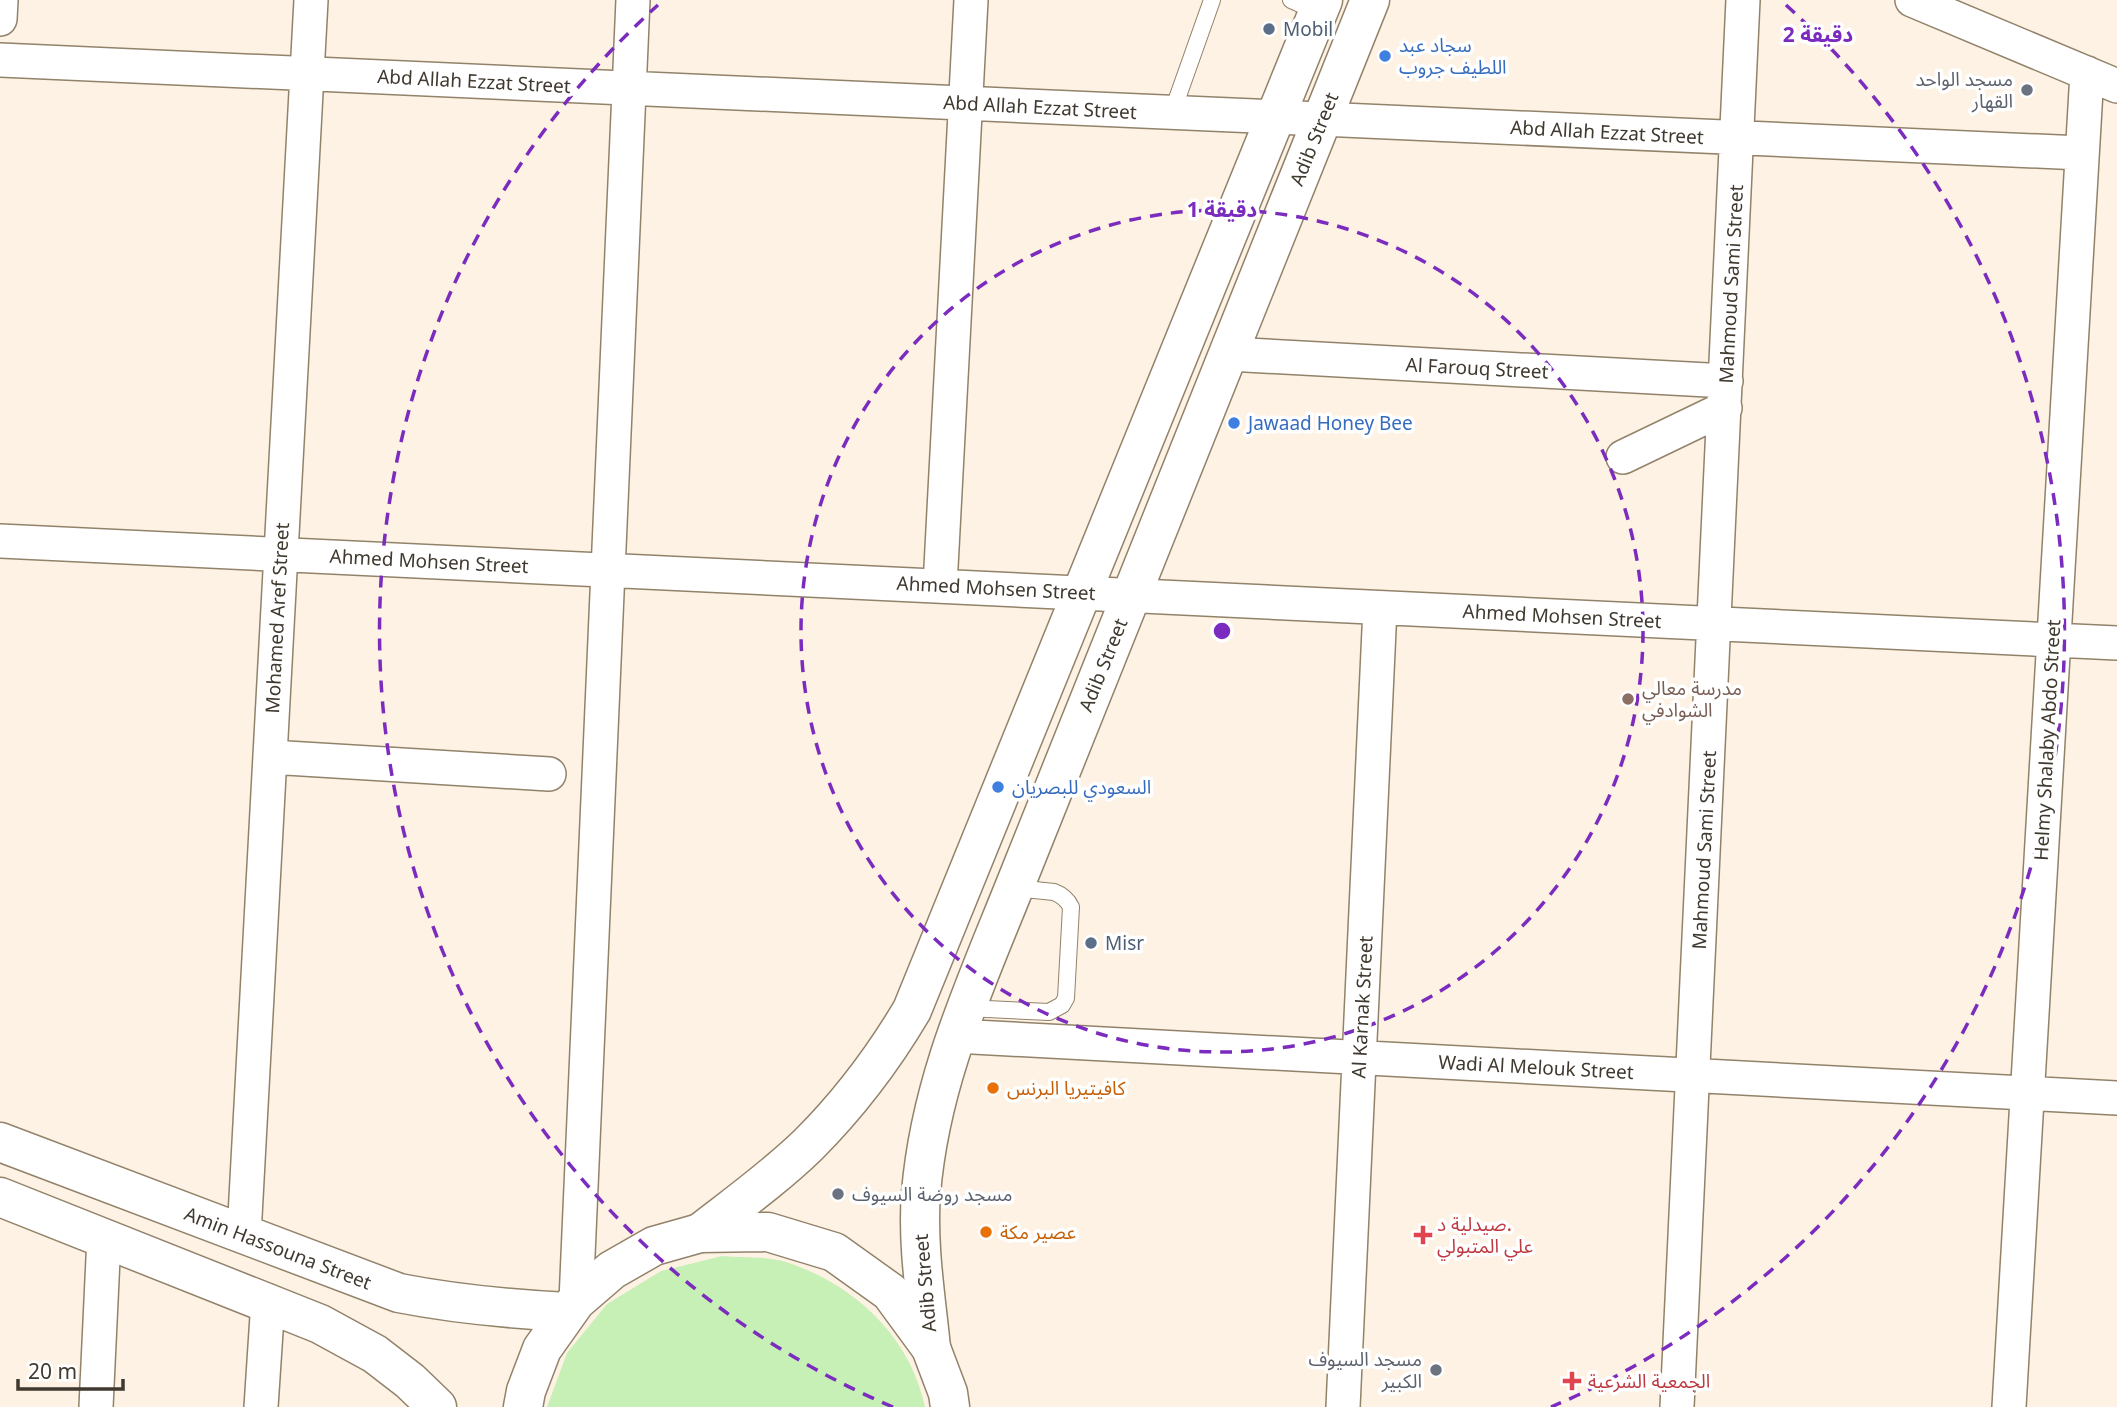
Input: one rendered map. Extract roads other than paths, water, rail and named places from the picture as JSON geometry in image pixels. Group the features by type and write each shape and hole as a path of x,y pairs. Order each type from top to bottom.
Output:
{"main road":[{"name":"Adib Street","path":"931,1348 921,1248 920,1196 926,1145 939,1085 1014,888 1370,0"},
{"path":"700,1233 808,1145 887,1053 918,998 1275,117 1311,4"},
{"name":"Amin Hassouna Street","path":"0,1142 399,1293 504,1309 572,1306"},
{"path":"0,1197 268,1301 320,1324 375,1354 410,1381 437,1407"},
{"path":"523,1407 526,1391 542,1349 572,1306 612,1270 654,1246 700,1233 768,1232 834,1252 890,1292 931,1348 948,1393 950,1407"}],"street":[{"path":"0,19 1,0"},
{"name":"Mohamed Aref Street","path":"244,1235 311,0"},
{"path":"572,1306 609,570 633,0"},
{"path":"940,586 971,0"},
{"name":"Mahmoud Sami Street","path":"1677,1407 1743,0"},
{"path":"1912,0 1954,8 2107,74"},
{"name":"Abd Allah Ezzat Street","path":"0,60 2081,153"},
{"name":"Helmy Shalaby Abdo Street","path":"2009,1407 2081,153 2107,74"},
{"name":"Al Farouq Street","path":"1228,354 1726,395"},
{"path":"1623,457 1726,395"},
{"name":"Ahmed Mohsen Street","path":"0,541 2117,643"},
{"name":"Al Karnak Street","path":"1343,1407 1380,608"},
{"path":"270,757 548,774"},
{"name":"Wadi Al Melouk Street","path":"961,1022 1359,1058 2117,1098"},
{"path":"96,1407 104,1237"},
{"path":"261,1407 268,1301"}],"lane":[{"path":"1172,113 1212,0"},
{"path":"961,1022 1049,1012 1062,1005 1066,998 1071,907 1060,894 1014,888"}],"place":[{"name":"Mobil","path":"1269,29"},
{"name":"سجاد عبد اللطيف جروب","path":"1385,56"},
{"name":"مسجد الواحد القهار","path":"2027,90"},
{"name":"Jawaad Honey Bee","path":"1234,423"},
{"name":"مدرسة معالي الشوادفي","path":"1628,699"},
{"name":"السعودي للبصريان","path":"998,787"},
{"name":"Misr","path":"1091,943"},
{"name":"كافيتيريا البرنس","path":"993,1088"},
{"name":"مسجد روضة السيوف","path":"838,1194"},
{"name":"عصير مكة","path":"986,1232"},
{"name":"صيدلية د. علي المتبولي","path":"1423,1235"},
{"name":"مسجد السيوف الكبير","path":"1436,1370"},
{"name":"الجمعية الشرعية","path":"1572,1381"}]}
